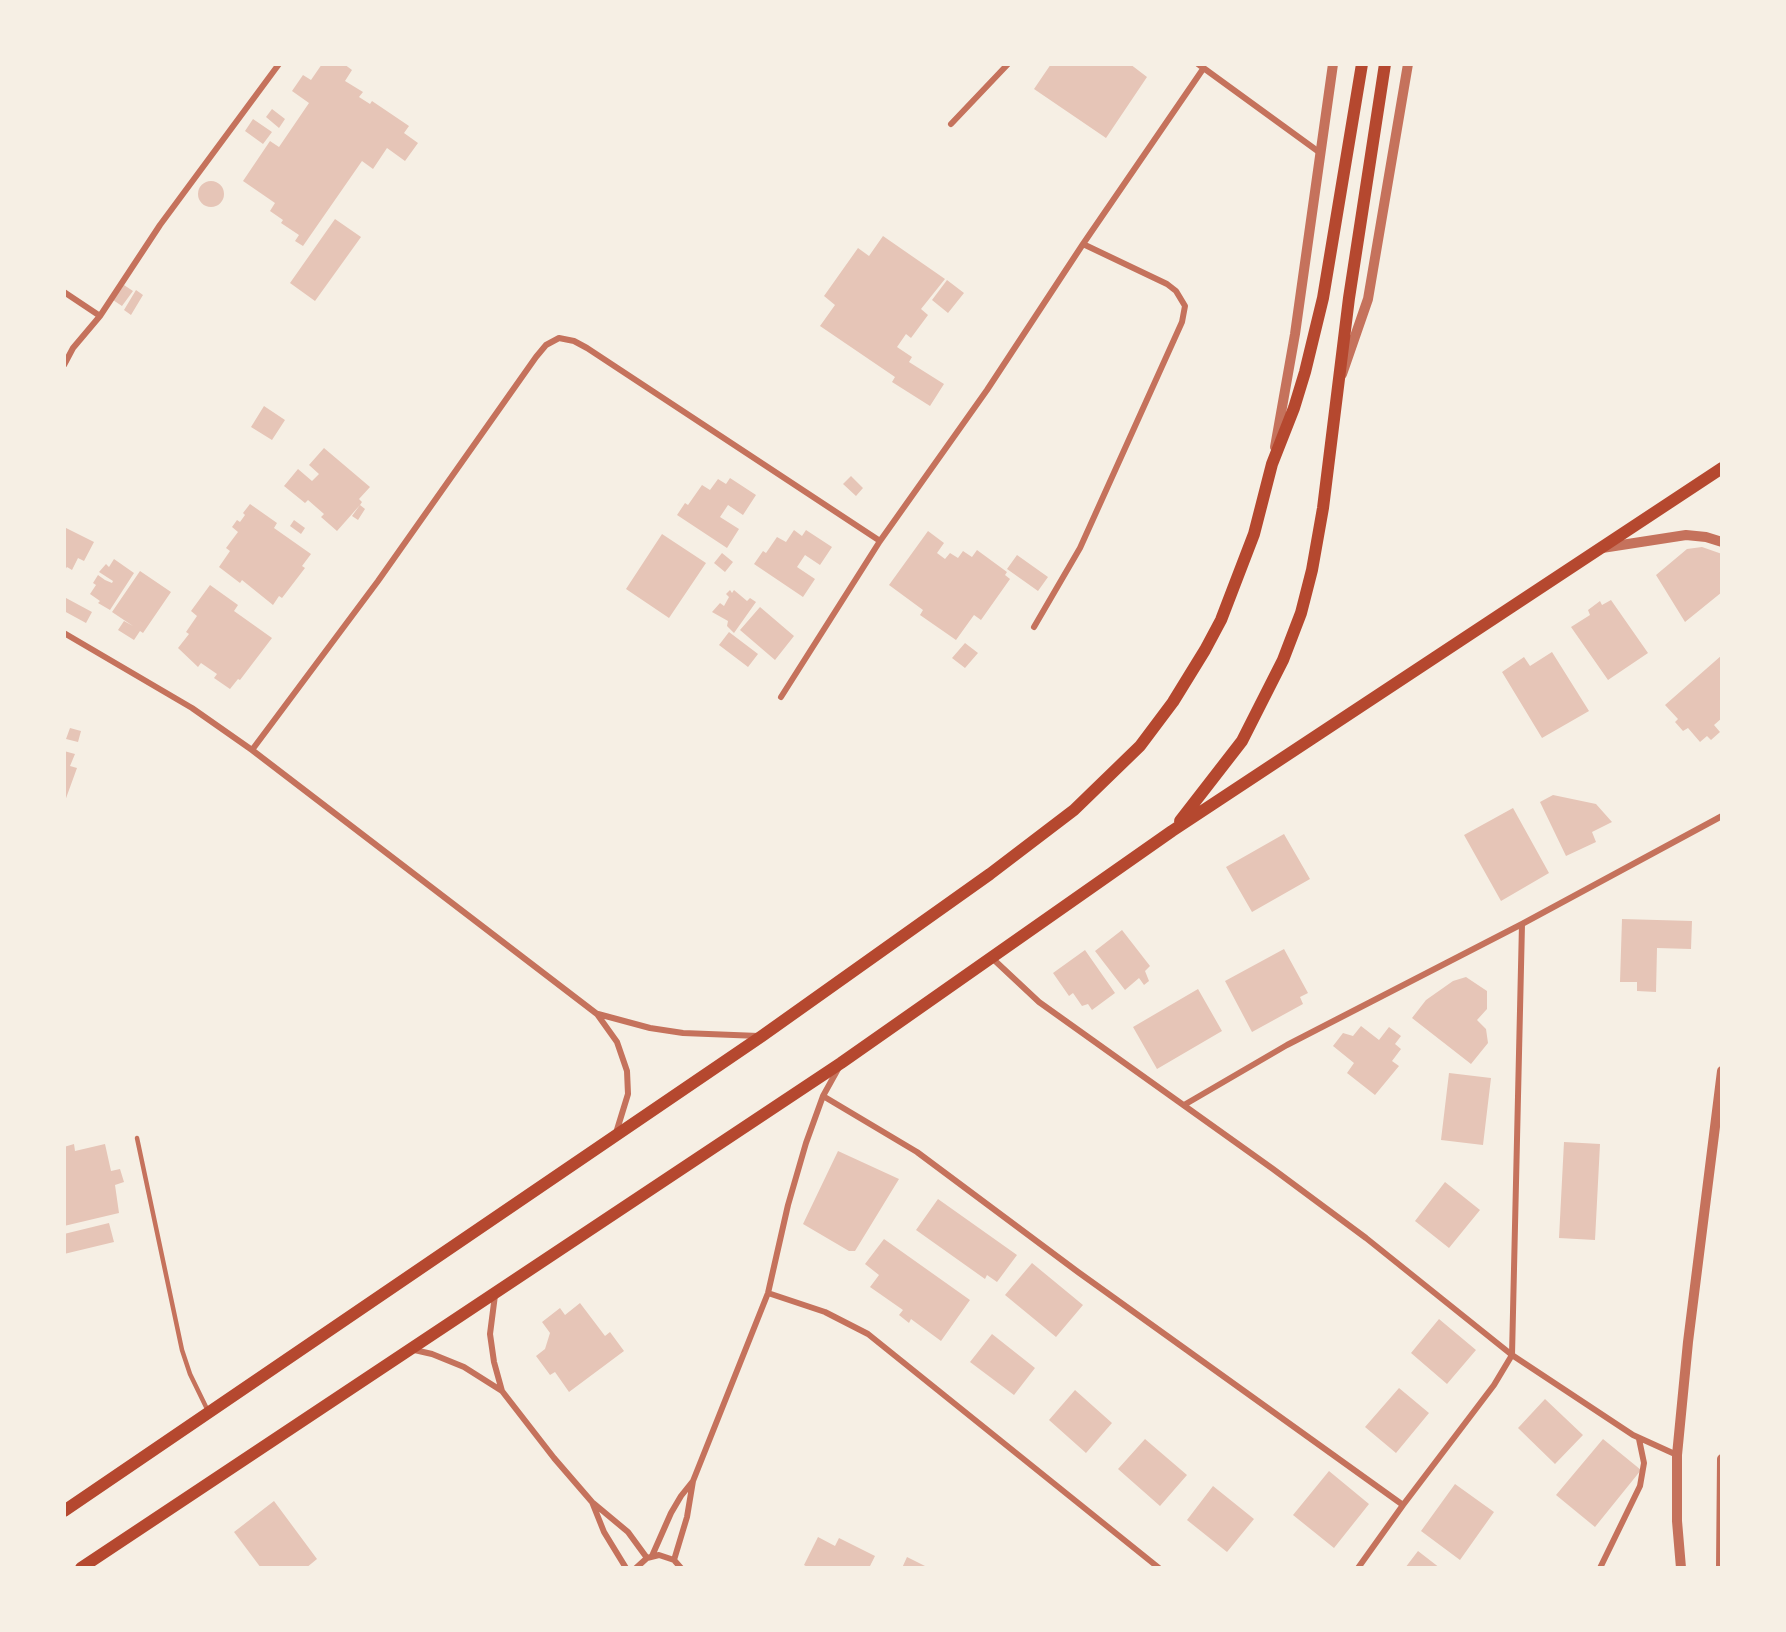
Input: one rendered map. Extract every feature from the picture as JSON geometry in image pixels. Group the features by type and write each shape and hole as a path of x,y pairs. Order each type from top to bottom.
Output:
{"main road":[{"path":"64,1511 762,1036 990,874 1065,818 1140,746 1157,726 1188,679 1221,620 1254,534 1272,464 1294,408 1323,298 1362,64"},
{"path":"1172,831 1242,741 1283,660 1312,570 1323,508 1337,388 1385,64"},
{"path":"81,1568 841,1063 1172,831 1722,468"}],"street":[{"path":"64,365 73,348 99,316 160,225 279,64"},
{"path":"951,124 1008,64"},
{"path":"1272,464 1295,334 1333,64"},
{"path":"1337,388 1368,299 1408,64"},
{"path":"781,697 880,541 987,390 1200,67 1319,152"},
{"path":"1034,627 1080,548 1182,322 1185,306 1176,291 1167,284 1083,244"},
{"path":"64,292 99,316"},
{"path":"252,750 385,572 536,357 546,345 559,338 574,340 587,348 880,541"},
{"path":"1599,548 1686,535 1706,537 1722,542"},
{"path":"64,633 192,708 252,750 597,1014 616,1042 627,1071 628,1094 615,1136"},
{"path":"1184,1105 1287,1045 1522,924 1722,816"},
{"path":"1358,1568 1402,1504 1494,1385 1512,1355 1522,924"},
{"path":"991,957 1039,1002 1366,1238 1512,1355 1639,1438 1677,1455"},
{"path":"597,1014 650,1028 683,1033 762,1036"},
{"path":"674,1560 687,1517 693,1481 768,1293 788,1204 806,1143 823,1096 841,1063"},
{"path":"1681,1568 1677,1521 1677,1455 1688,1342 1722,1071"},
{"path":"823,1096 917,1152 1078,1272 1402,1504"},
{"path":"495,1292 490,1334 494,1362 502,1391"},
{"path":"768,1293 825,1312 868,1334 1159,1568"},
{"path":"410,1349 432,1354 456,1364 502,1391 554,1458 592,1502 628,1532 649,1557"},
{"path":"1600,1568 1640,1486 1644,1463 1639,1438"},
{"path":"1721,1568 1722,1459"},
{"path":"636,1568 649,1557 681,1496 693,1481"},
{"path":"592,1502 604,1532 626,1568"},
{"path":"649,1557 667,1556 681,1568"}],"lane":[{"path":"137,1138 182,1350 190,1374 209,1414"}],"building":[{"path":"322,64 344,64 352,70 345,81 363,92 359,97 370,104 372,101 409,126 404,133 418,143 405,161 387,148 373,169 362,161 303,246 295,241 299,235 281,223 283,220 270,211 275,203 243,181 270,141 279,147 309,103 292,91 303,75 311,80"},
{"path":"1051,64 1130,64 1147,77 1106,138 1034,89"},
{"path":"272,109 285,119 279,128 266,117"},
{"path":"253,119 272,132 263,144 245,131"},
{"path":"211,181 220,185 224,194 220,203 211,207 202,203 198,194 202,185"},
{"path":"335,219 361,237 315,301 290,283"},
{"path":"883,236 945,279 921,309 928,315 911,338 906,334 897,347 912,357 909,362 944,384 930,406 892,382 895,377 820,326 835,305 824,296 858,248 869,256"},
{"path":"947,280 964,293 948,313 932,300"},
{"path":"124,285 133,291 122,306 113,300"},
{"path":"136,290 143,295 131,315 124,310"},
{"path":"264,406 285,420 272,440 251,427"},
{"path":"324,448 370,487 359,499 362,502 360,505 337,531 321,517 324,514 308,500 305,503 284,486 298,469 312,481 319,474 309,465"},
{"path":"851,476 863,488 856,496 843,484"},
{"path":"730,478 756,495 743,515 728,505 720,517 739,529 727,548 677,515 685,503 688,505 702,485 710,490 718,479 726,484"},
{"path":"250,504 277,523 274,528 311,554 302,566 305,568 282,598 279,596 273,605 242,580 240,583 219,567 230,551 226,548 238,532 232,527 237,520 240,522"},
{"path":"360,505 365,509 358,520 352,516"},
{"path":"294,520 305,528 301,534 290,526"},
{"path":"64,527 94,542 84,561 78,558 72,570 67,567 64,571"},
{"path":"794,530 802,536 806,530 832,547 820,565 805,555 797,567 815,579 803,597 754,564 763,551 766,553 777,537 786,542"},
{"path":"928,531 944,543 937,553 945,559 950,553 958,558 963,551 972,557 977,550 1007,572 1005,575 1010,579 981,620 974,615 956,640 920,615 923,610 889,585"},
{"path":"662,534 706,563 669,618 626,589"},
{"path":"1702,547 1722,554 1722,592 1685,622 1656,575 1687,549"},
{"path":"722,553 733,562 725,572 714,563"},
{"path":"1017,555 1048,577 1038,591 1007,569"},
{"path":"114,559 134,573 110,610 98,603 100,601 90,594 96,585 93,583 98,575 112,583 113,581 99,572 106,564 109,567"},
{"path":"140,571 171,592 143,633 140,631 134,640 118,630 124,621 133,626 112,612"},
{"path":"210,585 238,605 234,611 272,638 240,680 238,679 230,689 214,678 217,674 201,663 198,667 178,648 189,634 186,632 197,616 191,611"},
{"path":"730,590 732,593 734,590 747,601 750,598 756,602 734,633 727,626 728,621 712,612 720,603 724,606 729,597 726,594"},
{"path":"66,598 92,612 86,623 64,611"},
{"path":"1611,600 1648,653 1608,680 1571,627 1590,615 1588,610 1600,601 1602,605"},
{"path":"760,607 794,636 775,660 740,630"},
{"path":"729,632 758,654 748,667 719,645"},
{"path":"965,643 978,653 965,668 952,658"},
{"path":"1552,652 1589,711 1542,738 1502,672 1524,657 1530,666"},
{"path":"1722,655 1722,718 1714,725 1720,732 1711,740 1707,736 1700,742 1688,728 1683,731 1675,722 1678,719 1665,705"},
{"path":"70,728 81,731 78,742 66,739"},
{"path":"64,751 75,754 70,766 77,768 65,801"},
{"path":"1553,795 1596,804 1612,822 1592,832 1596,842 1566,856 1540,802"},
{"path":"1513,808 1549,873 1501,901 1464,835"},
{"path":"1284,834 1310,879 1252,912 1226,867"},
{"path":"1622,919 1692,921 1691,949 1657,948 1656,992 1637,991 1637,982 1620,982"},
{"path":"1122,930 1150,966 1145,971 1149,981 1144,985 1139,978 1125,990 1095,951"},
{"path":"1284,949 1308,993 1300,997 1303,1004 1252,1032 1225,981"},
{"path":"1085,950 1115,993 1092,1010 1088,1004 1082,1006 1073,993 1069,996 1053,973"},
{"path":"1466,977 1487,991 1487,1009 1477,1020 1486,1029 1488,1043 1471,1064 1412,1018 1426,1000 1453,981"},
{"path":"1198,989 1222,1031 1157,1069 1133,1027"},
{"path":"1361,1026 1379,1040 1389,1027 1401,1036 1395,1044 1401,1049 1392,1061 1399,1066 1375,1095 1347,1073 1354,1063 1333,1046 1343,1033 1353,1036"},
{"path":"1449,1073 1491,1078 1483,1145 1441,1140"},
{"path":"1564,1142 1600,1144 1595,1240 1559,1238"},
{"path":"74,1144 75,1151 105,1144 111,1171 120,1169 124,1182 115,1185 119,1213 64,1226 64,1147"},
{"path":"838,1151 899,1179 855,1251 849,1251 803,1224"},
{"path":"1445,1182 1480,1210 1449,1248 1415,1221"},
{"path":"938,1199 1017,1255 997,1282 987,1275 985,1279 916,1230"},
{"path":"109,1223 114,1242 64,1254 64,1234"},
{"path":"884,1239 970,1300 941,1341 911,1319 909,1323 899,1315 903,1310 870,1287 879,1275 865,1264"},
{"path":"1032,1263 1083,1305 1056,1337 1005,1295"},
{"path":"580,1303 605,1336 610,1332 624,1351 569,1392 555,1372 550,1375 536,1356 545,1349 550,1333 542,1322 560,1308 565,1315"},
{"path":"1439,1319 1476,1350 1447,1384 1411,1353"},
{"path":"992,1334 1035,1368 1014,1395 970,1362"},
{"path":"1399,1388 1429,1413 1396,1453 1365,1427"},
{"path":"1075,1390 1112,1423 1086,1453 1049,1420"},
{"path":"1545,1399 1583,1435 1555,1464 1518,1428"},
{"path":"1145,1439 1187,1475 1160,1506 1118,1469"},
{"path":"1603,1439 1641,1470 1595,1527 1556,1495"},
{"path":"1329,1471 1369,1504 1334,1548 1293,1515"},
{"path":"1455,1484 1494,1512 1460,1560 1421,1531"},
{"path":"1213,1486 1254,1519 1227,1552 1187,1520"},
{"path":"274,1501 317,1559 306,1568 261,1568 234,1532"},
{"path":"818,1537 835,1546 839,1538 875,1556 869,1568 809,1568 804,1565"},
{"path":"1418,1551 1440,1568 1405,1568"},
{"path":"907,1557 929,1568 902,1568"}]}
